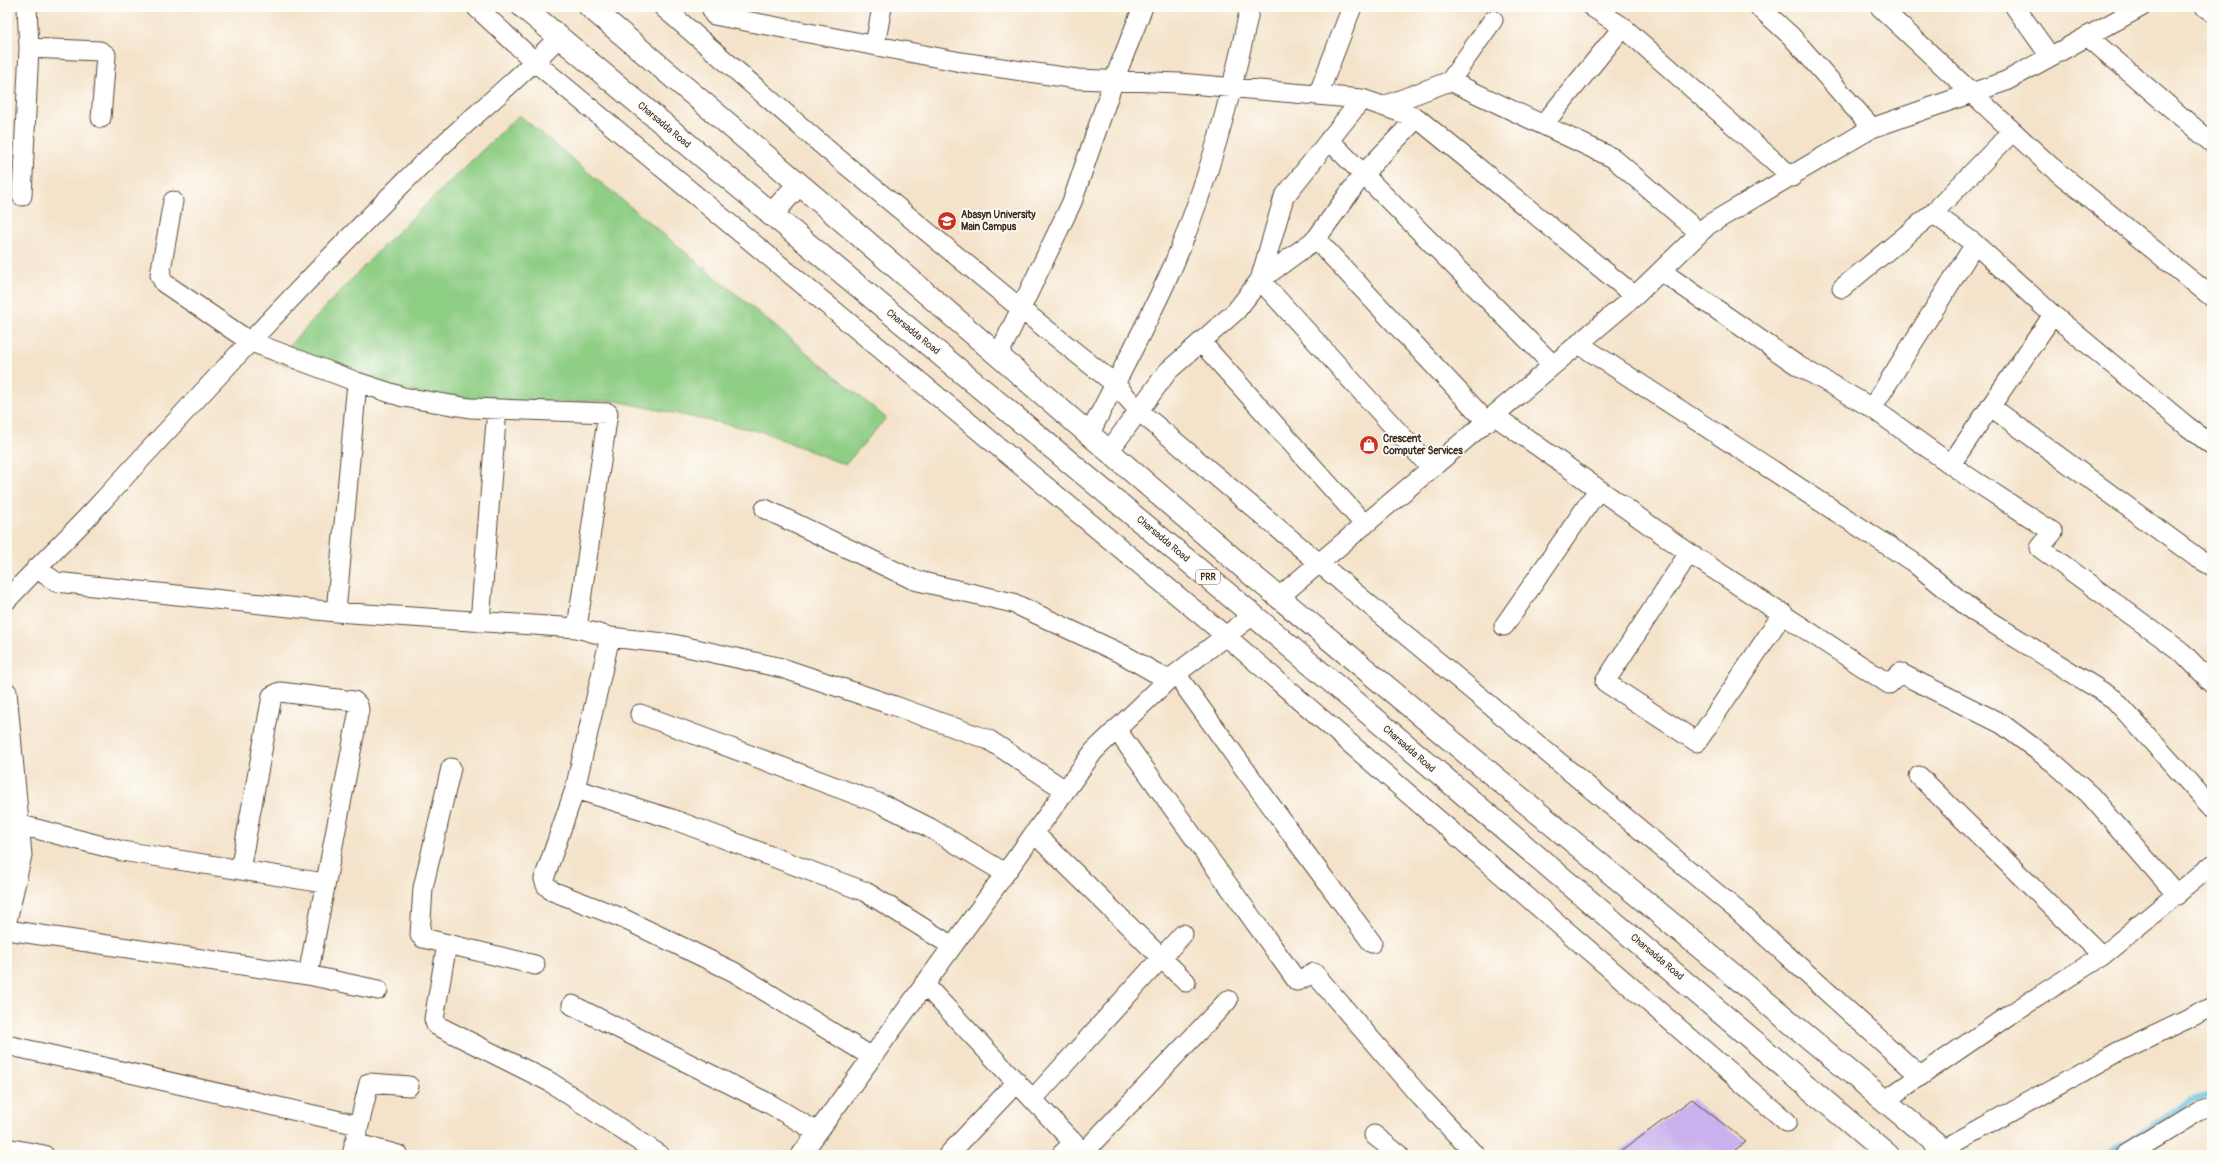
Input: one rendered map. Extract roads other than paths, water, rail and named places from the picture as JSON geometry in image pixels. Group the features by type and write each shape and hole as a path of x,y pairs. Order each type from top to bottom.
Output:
{"highway":[{"name":"Charsadda Road","path":"523,7 771,215 1046,441 1254,615 1888,1155"},
{"path":"590,7 799,184 1279,597 1946,1153"},
{"path":"771,215 799,184"}],"street":[{"path":"22,196 29,48 27,7"},
{"path":"476,7 535,62 1226,636 1787,1122"},
{"path":"663,7 829,151 1020,309 1115,384 1139,411 1319,563 1738,911 1920,1076"},
{"path":"711,7 714,14 961,62 1077,78 1233,88 1362,99 1417,118 1636,296"},
{"path":"874,45 882,7"},
{"path":"998,356 1072,202 1114,80 1143,7"},
{"path":"1090,435 1173,266 1200,192 1233,88 1250,7"},
{"path":"1318,95 1352,7"},
{"path":"1592,7 1623,27 1792,177"},
{"path":"1759,7 1791,36 1872,128"},
{"path":"1880,7 2049,165 2212,297"},
{"path":"2016,7 2050,56"},
{"path":"2205,7 2212,12"},
{"path":"1279,597 1636,296 1708,225 1792,177 1872,128 2006,81 2134,9"},
{"path":"1384,106 1450,81 1494,20"},
{"path":"1543,124 1623,27"},
{"path":"2087,36 2212,142"},
{"path":"7,600 36,568 85,520 249,341 412,174 535,62 559,37"},
{"path":"29,48 100,50 106,55 101,118"},
{"path":"1450,81 1613,158 1700,233"},
{"path":"1260,280 1284,197 1362,99"},
{"path":"1109,451 1168,371 1236,311 1260,280 1316,239 1363,174 1417,118"},
{"path":"1842,288 1933,213 2012,132"},
{"path":"1329,140 1553,366"},
{"path":"173,201 160,275 164,283 249,341 357,382 403,397 470,408 608,413 577,628"},
{"path":"1933,213 1975,244 2053,315 2188,428 2212,445"},
{"path":"1316,239 1491,419 1689,553 1783,613 1889,684 1900,673 2002,724 2054,763 2090,795 2177,895"},
{"path":"1872,408 1975,244"},
{"path":"1661,271 1797,365 1872,408 1951,464 2054,532 2040,548 2183,653 2212,683"},
{"path":"1260,280 1432,468"},
{"path":"1951,464 2053,315"},
{"path":"1201,342 1365,524"},
{"path":"1579,344 1913,562 1974,611 2114,699 2212,808"},
{"path":"336,612 357,382"},
{"path":"1990,406 2196,557 2212,566"},
{"path":"480,622 497,409"},
{"path":"1504,626 1598,490"},
{"path":"765,509 914,580 1013,604 1172,677 1372,943"},
{"path":"1689,553 1605,682 1697,742 1783,613"},
{"path":"36,568 56,582 336,612 577,628 610,637 673,644 782,668 895,706 989,740 1065,790"},
{"path":"801,1155 1094,751 1172,677 1254,615"},
{"path":"610,637 575,789 544,879 546,885 552,891 622,918 734,972 872,1057"},
{"path":"7,692 14,825 22,855 7,922 308,975 378,990"},
{"path":"240,870 272,696 280,692 348,699 358,705 359,710 324,883 308,975"},
{"path":"640,714 884,805 930,828 1005,873"},
{"path":"1116,729 1298,981 1314,973 1418,1094 1476,1155"},
{"path":"451,768 423,888 420,932 423,938 535,965"},
{"path":"1919,776 2102,956"},
{"path":"575,789 672,819 866,892 952,946"},
{"path":"14,825 122,851 324,883"},
{"path":"1034,833 1186,982"},
{"path":"1884,1101 2009,1015 2102,956 2212,865"},
{"path":"1033,1100 1160,957 1183,934"},
{"path":"447,944 434,1019 436,1025 550,1082 660,1155"},
{"path":"924,984 1017,1082 1076,1151 1228,1000"},
{"path":"572,1005 770,1104 817,1132"},
{"path":"1946,1153 2118,1052 2212,1007"},
{"path":"7,1045 358,1125"},
{"path":"948,1155 1017,1082"},
{"path":"398,1155 353,1149 369,1083 409,1086"},
{"path":"2126,1155 2198,1111 2212,1107"},
{"path":"1374,1135 1399,1155"},
{"path":"7,1148 44,1155"}],"waterway":[{"path":"2107,1155 2191,1100 2212,1095"}],"place":[{"name":"Abasyn University Main Campus","path":"947,221"},
{"name":"Crescent Computer Services","path":"1369,445"}]}
